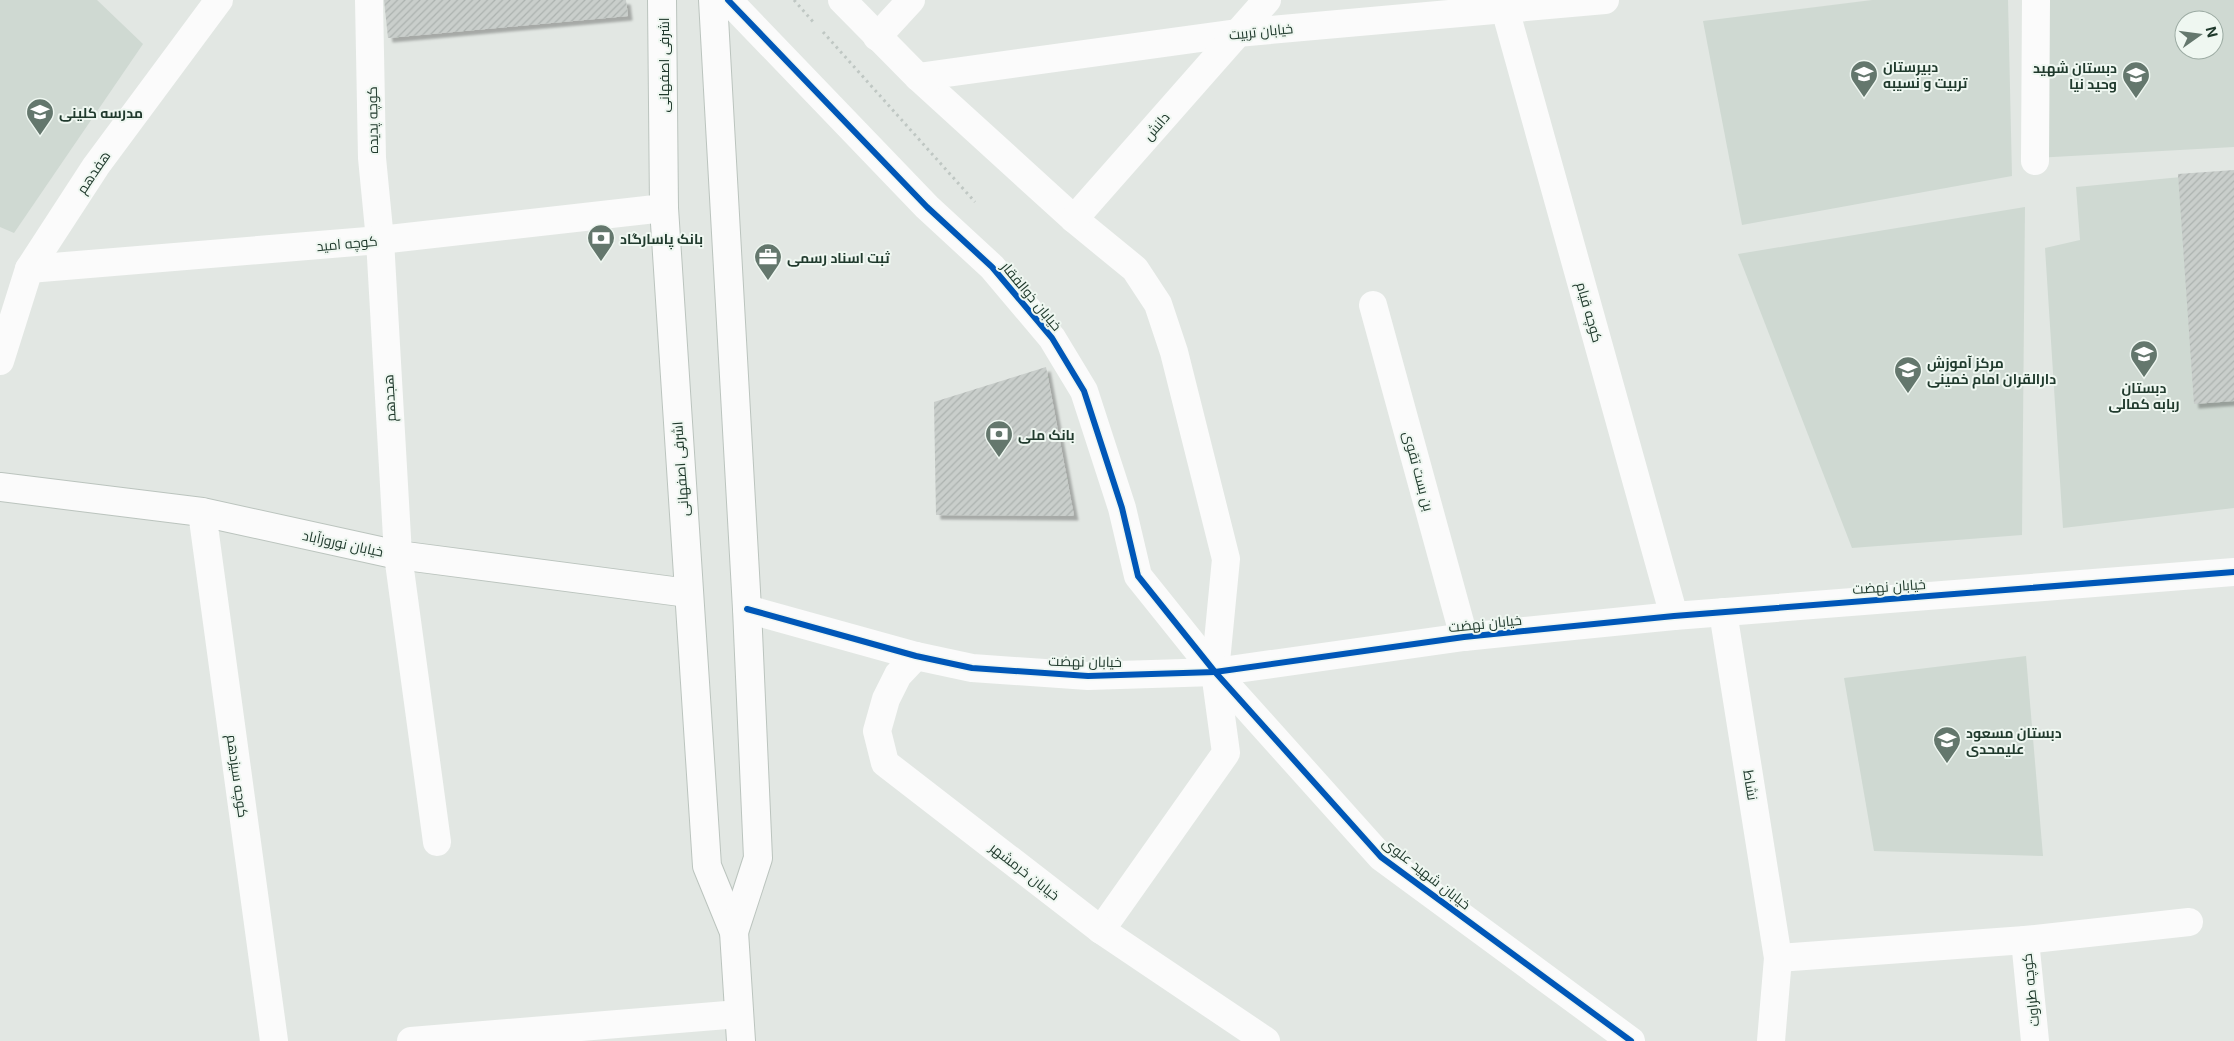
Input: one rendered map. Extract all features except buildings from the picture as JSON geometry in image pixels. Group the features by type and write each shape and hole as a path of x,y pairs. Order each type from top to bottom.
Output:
{"street":[{"name":"هفدهم","path":"0,361 29,270 96,166 219,0"},
{"name":"کوچه پدیده","path":"369,0 372,158 380,240"},
{"name":"اشرفی اصفهانی","path":"662,0 664,208 688,593 708,866 734,932 741,1041"},
{"name":"اشرفی اصفهانی","path":"713,0 747,609 758,858 734,932"},
{"name":"خیابان ذوالفقار","path":"728,0 927,207 992,267 1052,338 1084,391 1122,508 1138,576 1215,672"},
{"path":"842,0 918,77 1074,218 1134,269 1158,304 1174,352 1226,560 1215,672 1226,753 1101,930"},
{"path":"877,37 911,0"},
{"name":"دانش","path":"1074,218 1266,0"},
{"name":"خیابان تربیت","path":"918,77 1237,33 1605,0"},
{"path":"2035,162 2036,0"},
{"name":"کوچه قیام","path":"1505,9 1674,616"},
{"name":"کوچه امید","path":"29,270 380,240 664,208"},
{"name":"هجدهم","path":"380,240 398,555 437,842"},
{"name":"بن بست تقوی","path":"1373,306 1464,637"},
{"name":"خیابان نوروزآباد","path":"0,487 202,512 398,555 688,593"},
{"name":"کوچه سیزدهم","path":"202,512 274,1041"},
{"name":"خیابان نهضت","path":"747,609 916,656 972,668 1088,676 1215,672 1464,637 1674,616 2234,572"},
{"name":"نشاط","path":"1723,612 1778,958 1771,1041"},
{"name":"خیابان خرمشهر","path":"916,656 898,675 886,699 877,732 885,763 1101,930 1266,1041"},
{"name":"خیابان شهید علوی","path":"1215,672 1381,857 1631,1041"},
{"path":"1778,958 2025,940 2190,922"},
{"name":"کوچه طراوت","path":"2025,940 2035,1041"},
{"path":"411,1041 551,1034 739,1014"}],"shaded area":[{"name":"مدرسه کلینی","path":"0,0 97,0 143,44 14,233 0,227"},
{"name":"دبیرستان تربیت و نسیبه","path":"1872,0 2008,0 2012,176 1742,225 1703,21"},
{"name":"دبستان شهید وحید نیا","path":"2043,0 2234,0 2234,147 2035,158"},
{"name":"دبستان ربابه کمالی","path":"2234,172 2234,508 2063,528 2045,248 2080,240 2076,187"},
{"name":"مرکز آموزش دارالقران امام خمینی","path":"2025,207 2022,535 1852,548 1738,254"},
{"name":"دبستان مسعود علیمحدی","path":"2026,656 2043,856 1874,851 1844,678"}],"cycle path":[{"path":"728,0 927,207 992,267 1052,338 1084,391 1122,508 1138,576 1215,672 1381,857 1631,1041"},
{"path":"747,609 916,656 972,668 1088,676 1215,672 1464,637 1674,616 2234,572"}],"place":[{"name":"دبیرستان تربیت و نسیبه","path":"1864,98"},
{"name":"دبستان شهید وحید نیا","path":"2136,99"},
{"name":"مدرسه کلینی","path":"40,136"},
{"name":"بانک پاسارگاد","path":"601,262"},
{"name":"ثبت اسناد رسمی","path":"768,281"},
{"name":"دبستان ربابه کمالی","path":"2144,378"},
{"name":"مرکز آموزش دارالقران امام خمینی","path":"1908,394"},
{"name":"بانک ملی","path":"999,458"},
{"name":"دبستان مسعود علیمحدی","path":"1947,764"}]}
